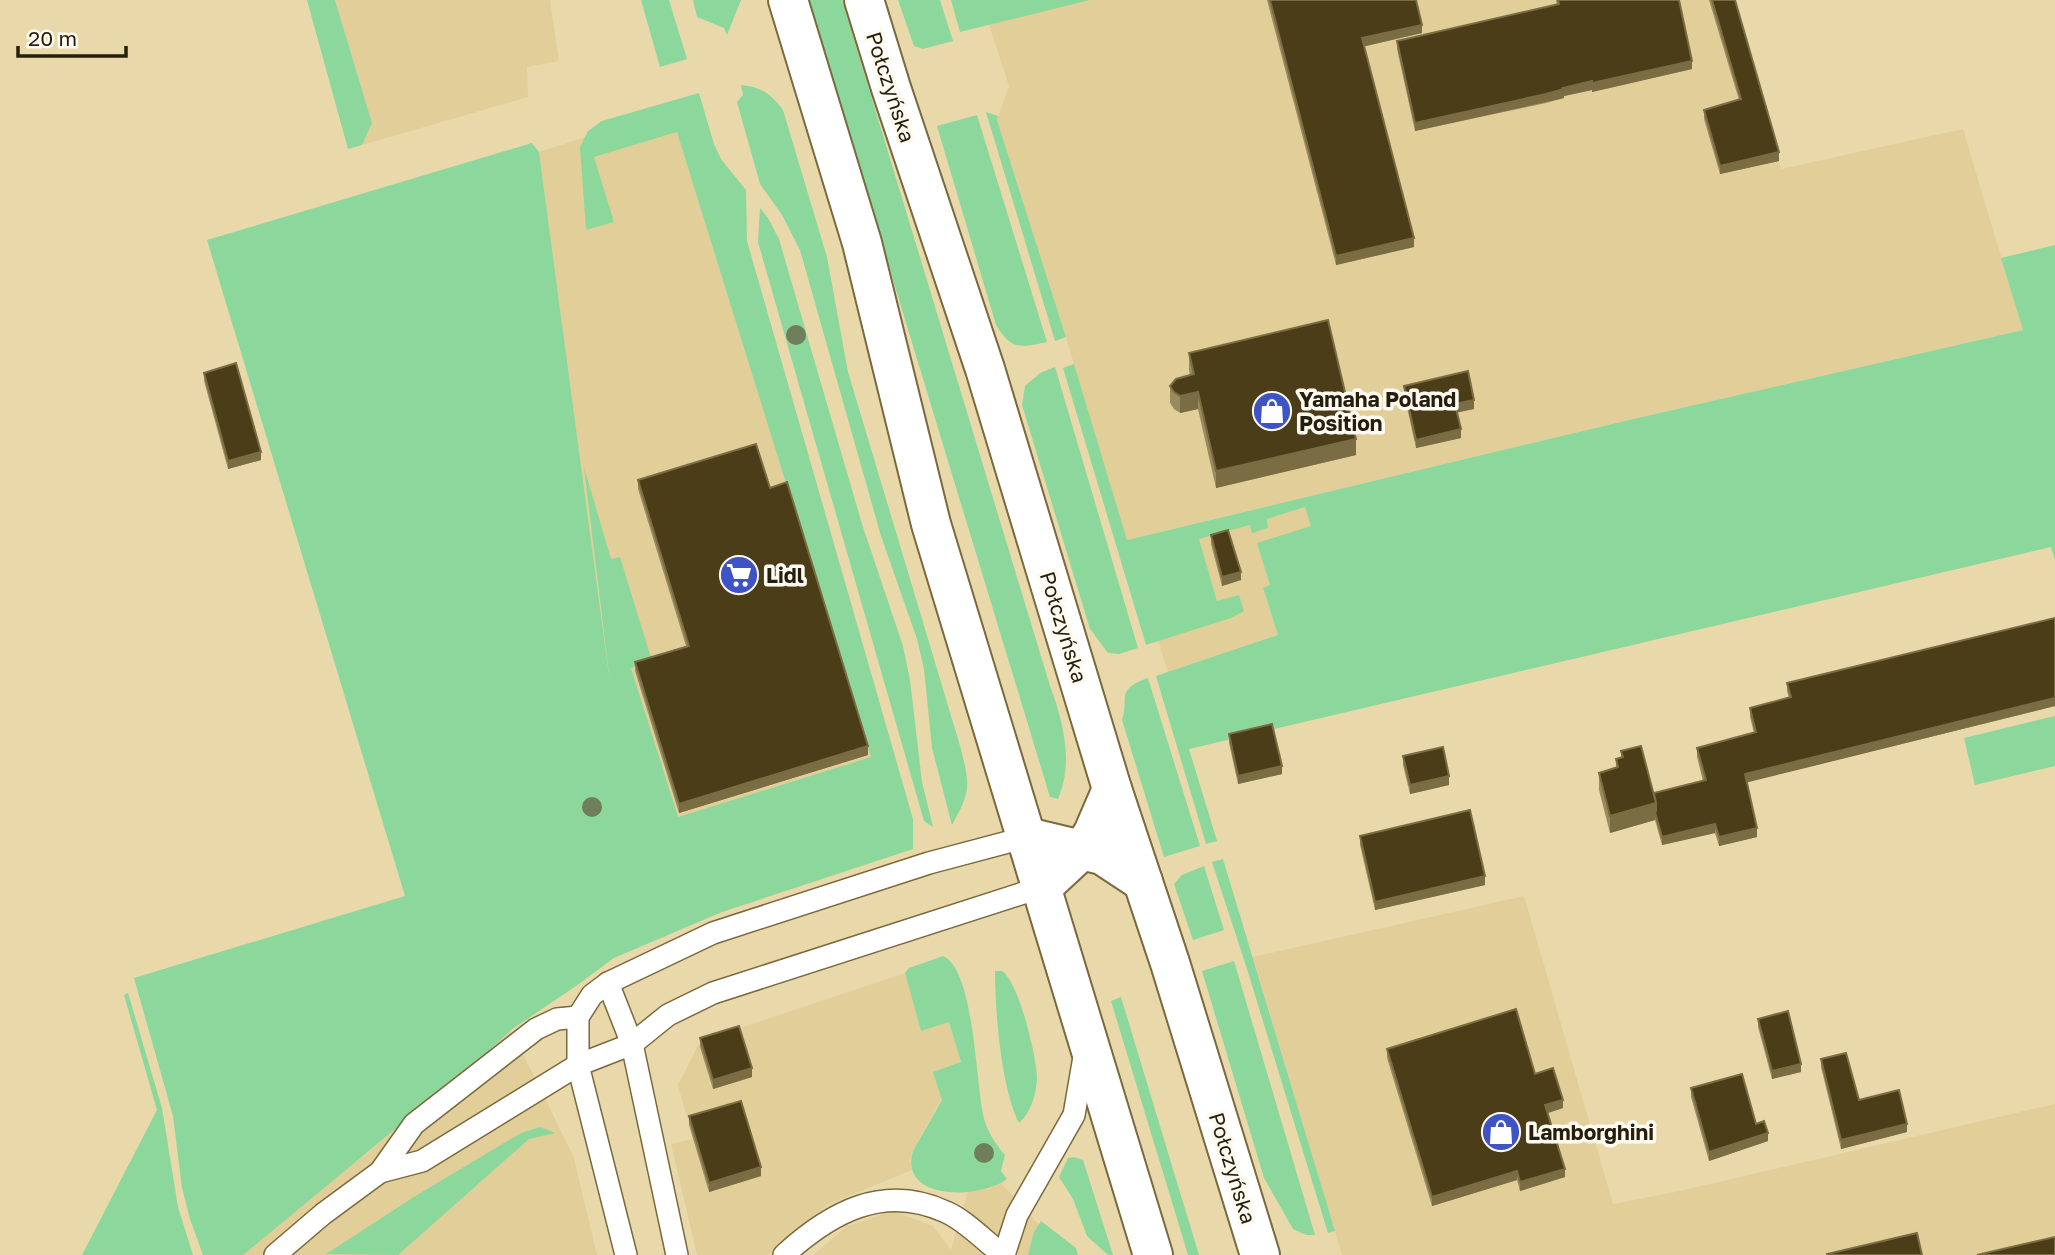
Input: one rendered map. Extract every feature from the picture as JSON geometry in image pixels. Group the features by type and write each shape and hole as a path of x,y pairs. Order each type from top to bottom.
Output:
{"main road":[{"path":"788,0 862,243 931,524 1153,1255"},
{"name":"Połczyńska","path":"864,0 985,369 1112,789 1260,1255"},
{"path":"1042,887 1083,849 1112,789"},
{"path":"1027,837 1102,855 1143,882"}],"lane":[{"path":"626,1255 578,1065 578,1017 592,995 608,983 713,933 929,863 1027,837"},
{"path":"380,1171 422,1161 578,1065 632,1044 668,1015 713,993 1042,887"},
{"path":"608,983 632,1044 677,1255"},
{"path":"275,1255 380,1171 414,1124 536,1029 557,1019 578,1017"},
{"path":"784,1255 804,1237 832,1219 878,1200 896,1198 948,1212 1003,1255 1017,1215 1074,1115 1087,1038"}],"shaded area":[{"path":"335,0 550,0 559,61 527,67 528,97 362,145 372,123"},
{"path":"1090,0 1732,0 1781,169 1963,129 2023,330 1629,420 1126,540 1063,327 997,120 1009,86 989,24"},
{"path":"676,108 895,832 631,841 539,152"},
{"path":"1305,507 1312,526 1270,585 1263,589 1278,635 1168,673 1158,640 1231,618 1217,601 1199,539 1250,525 1268,528 1267,519"},
{"path":"1524,896 1613,1204 2055,1104 2055,1255 1342,1255 1253,957"},
{"path":"905,973 921,1031 949,1022 961,1062 913,1151 910,1159 912,1170 827,1205 768,1255 697,1255 671,1144 693,1139 678,1085 698,1045 710,1038"},
{"path":"511,1030 573,1155 597,1255 209,1255 364,1156"},
{"path":"1001,1183 1067,1255 813,1255 847,1226 893,1211 933,1226 951,1250 968,1191 988,1189"}],"green space":[{"path":"307,0 335,0 372,123 362,145 348,149"},
{"path":"641,0 669,0 687,59 660,67"},
{"path":"693,0 741,0 727,35 724,28 697,17"},
{"path":"808,0 842,0 1059,713 1066,756 1063,785 1058,799 1050,797"},
{"path":"898,0 940,0 953,41 923,49 914,46"},
{"path":"951,0 1090,0 960,32"},
{"path":"741,85 765,92 783,110 827,257 848,372 964,761 966,796 952,825 932,748 924,669 917,639 881,536 800,250 782,215 760,184 737,102 743,95"},
{"path":"699,93 721,159 746,190 747,241 913,819 913,849 722,912 614,958 511,1030 480,1059 243,1255 203,1255 182,1188 173,1116 134,978 405,896 207,240 532,143 539,152 611,690 584,467 611,559 620,557 652,661 631,668 678,817 871,757 677,132 594,157 614,222 586,230 580,147 588,131 602,121"},
{"path":"986,112 998,116 997,120 1066,337 1055,341"},
{"path":"977,115 1047,342 1017,345 1007,339 996,325 937,126"},
{"path":"760,208 779,239 862,524 903,646 910,680 922,782 933,827 924,821 758,242"},
{"path":"2055,245 2055,560 2051,547 1189,749 1217,841 1206,844 1156,676 1278,635 1263,588 1270,585 1257,543 1311,526 1305,507 1267,519 1268,528 1252,533 1250,525 1199,539 1217,601 1239,595 1244,611 1231,618 1146,645 1063,368 1074,364 1127,540 1629,420 2023,330 2001,258"},
{"path":"1055,367 1138,648 1119,654 1108,653 1090,629 1022,405 1025,386 1040,373"},
{"path":"1148,678 1200,846 1164,857 1122,720 1127,691 1137,682"},
{"path":"2055,716 2055,766 1975,785 1964,738"},
{"path":"1223,859 1335,1231 1328,1233 1212,862"},
{"path":"1204,866 1224,930 1193,940 1174,884 1182,875"},
{"path":"943,956 954,966 962,984 973,1032 985,1122 993,1140 1005,1155 1001,1171 1007,1179 980,1190 945,1192 930,1188 918,1180 912,1168 913,1151 942,1100 933,1072 961,1062 949,1022 921,1031 905,973 909,968"},
{"path":"1234,961 1315,1235 1306,1235 1293,1229 1264,1178 1202,971"},
{"path":"995,971 1002,971 1008,978 1021,1004 1036,1069 1034,1097 1030,1109 1019,1123 1003,1070"},
{"path":"128,993 162,1108 178,1207 193,1255 82,1255 157,1110 124,995"},
{"path":"1121,997 1199,1255 1188,1255 1111,1001"},
{"path":"540,1127 555,1133 529,1139 398,1255 326,1254 417,1195 521,1133"},
{"path":"1068,1158 1083,1160 1113,1255 1108,1255 1087,1236 1073,1199 1059,1177"},
{"path":"1041,1221 1076,1248 1078,1255 1028,1255 1034,1232"}],"building":[{"path":"1270,0 1416,0 1422,25 1362,38 1414,238 1336,256"},
{"path":"1558,0 1679,0 1692,61 1592,81 1415,123 1397,41 1559,4"},
{"path":"1712,0 1735,0 1779,152 1720,166 1704,110 1741,99"},
{"name":"Yamaha Poland Position","path":"1328,320 1356,439 1216,471 1198,392 1180,396 1170,386 1176,379 1194,374 1189,353"},
{"path":"236,363 261,452 228,461 204,373"},
{"path":"1468,371 1474,400 1455,404 1461,429 1416,440 1404,386"},
{"name":"Lidl","path":"756,444 770,488 787,482 868,746 679,804 635,662 689,646 638,480"},
{"path":"1228,530 1241,572 1222,577 1211,535"},
{"path":"2055,618 2055,698 1745,774 1757,828 1719,837 1715,824 1662,837 1655,812 1654,793 1706,780 1697,748 1756,732 1750,708 1791,697 1787,683"},
{"path":"1272,724 1282,766 1238,776 1229,734"},
{"path":"1641,746 1656,803 1610,816 1599,773 1618,767 1616,759 1623,757 1621,751"},
{"path":"1443,747 1449,776 1410,785 1403,756"},
{"path":"1470,810 1485,876 1375,902 1360,836"},
{"path":"1516,1009 1535,1074 1553,1068 1563,1100 1545,1105 1565,1169 1520,1182 1517,1171 1432,1197 1387,1049"},
{"path":"1788,1011 1801,1064 1772,1071 1758,1019"},
{"path":"739,1026 752,1068 713,1080 700,1038"},
{"path":"1846,1053 1859,1100 1899,1090 1907,1124 1841,1140 1821,1059"},
{"path":"1742,1074 1756,1124 1764,1121 1768,1133 1709,1152 1691,1088"},
{"path":"741,1101 761,1167 709,1183 689,1116"},
{"path":"1917,1233 1922,1255 1827,1255 1827,1254"},
{"path":"2055,1237 2055,1255 1977,1255"}],"place":[{"name":"Yamaha Poland Position","path":"1272,411"},
{"name":"Lidl","path":"739,575"},
{"name":"Lamborghini","path":"1501,1132"}]}
